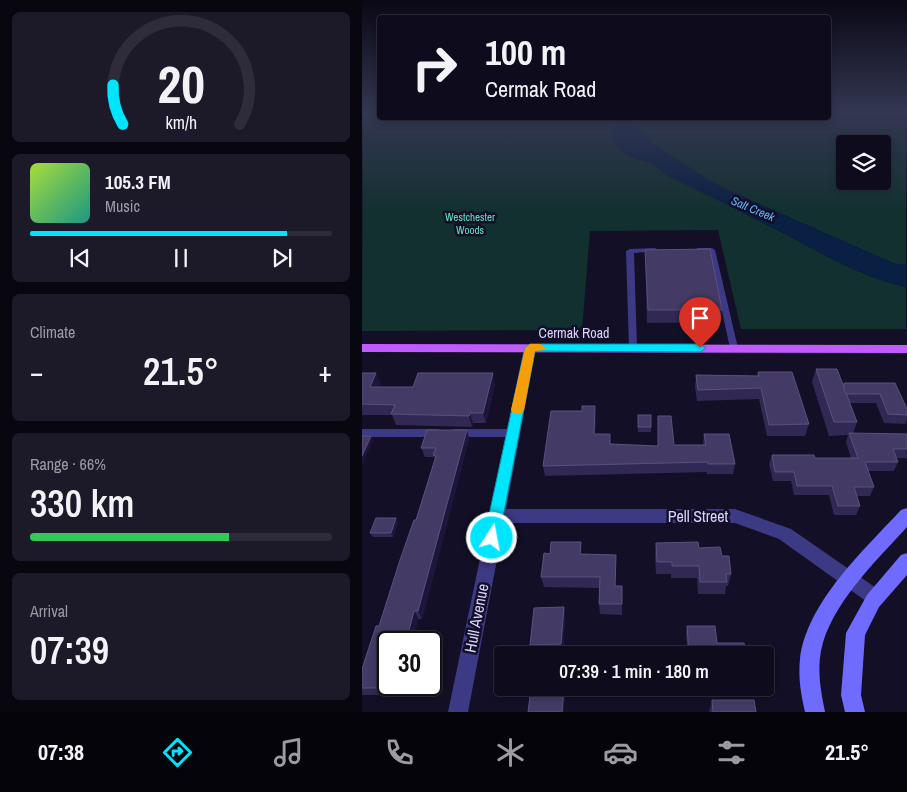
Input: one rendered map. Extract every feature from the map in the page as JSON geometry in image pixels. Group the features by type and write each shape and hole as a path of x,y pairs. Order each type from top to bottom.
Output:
{"main road":[{"name":"Cermak Road","path":"362,348 906,349"}],"street":[{"name":"Hull Avenue","path":"458,712 530,348"},
{"path":"815,712 810,683 811,651 822,620 850,580 906,515"},
{"name":"Pell Street","path":"496,516 735,516 785,534 876,598"},
{"path":"855,712 851,695 856,633 876,598 906,561"}],"lane":[{"path":"634,348 630,250 667,250"},
{"path":"685,250 712,250 734,348"},
{"path":"362,433 513,433"}],"green space":[{"name":"Westchester Woods","path":"363,145 616,145 636,159 651,163 667,175 840,263 872,277 906,287 906,329 741,329 718,230 590,231 582,330 362,331"},
{"path":"655,145 836,145 836,190 891,190 891,145 906,145 906,264 895,264 708,180"}],"water":[{"name":"Salt Creek","path":"616,145 655,145 708,180 730,191 895,264 906,264 906,287 872,277 840,263 667,175 651,163 625,154"}],"building":[{"path":"710,249 722,310 648,310 645,250"},
{"path":"816,369 837,369 857,422 834,422"},
{"path":"758,372 792,372 809,424 769,425 761,388 698,390 696,375 759,376"},
{"path":"362,373 376,373 370,387 413,387 418,373 493,373 483,413 470,413 469,416 391,414 395,405 362,404"},
{"path":"844,383 895,383 907,409 907,415 888,414 880,394 846,394"},
{"path":"582,406 595,406 594,434 610,434 610,444 658,446 658,416 671,416 674,445 706,445 704,434 729,434 735,464 708,464 708,462 543,466 551,411 582,411"},
{"path":"638,415 651,415 651,427 638,427"},
{"path":"427,430 467,430 418,611 414,611 409,631 377,631 377,688 362,688 362,669 376,626 379,626 414,520 416,520 436,456 433,455 436,448 421,448"},
{"path":"849,433 907,434 907,449 893,449 898,462 865,462 874,487 854,487 860,506 838,506 832,486 797,486 794,472 775,472 772,455 858,458"},
{"path":"362,436 371,436 362,456"},
{"path":"376,518 396,518 391,533 370,533"},
{"path":"551,542 581,542 580,554 616,555 615,586 622,586 622,604 599,604 600,577 541,577 544,553 550,554"},
{"path":"698,542 699,548 720,547 722,556 729,556 731,574 726,574 727,582 700,582 699,566 672,566 672,562 657,562 656,543"},
{"path":"564,607 561,644 530,645 534,608"},
{"path":"687,626 715,626 717,643 744,643 744,646 688,646"},
{"path":"530,696 563,696 562,712 528,712"},
{"path":"712,700 754,700 756,712 713,712"}],"slow traffic":[{"path":"518,410 530,348 540,348"}],"route":[{"path":"492,538 530,348 700,348"}]}
